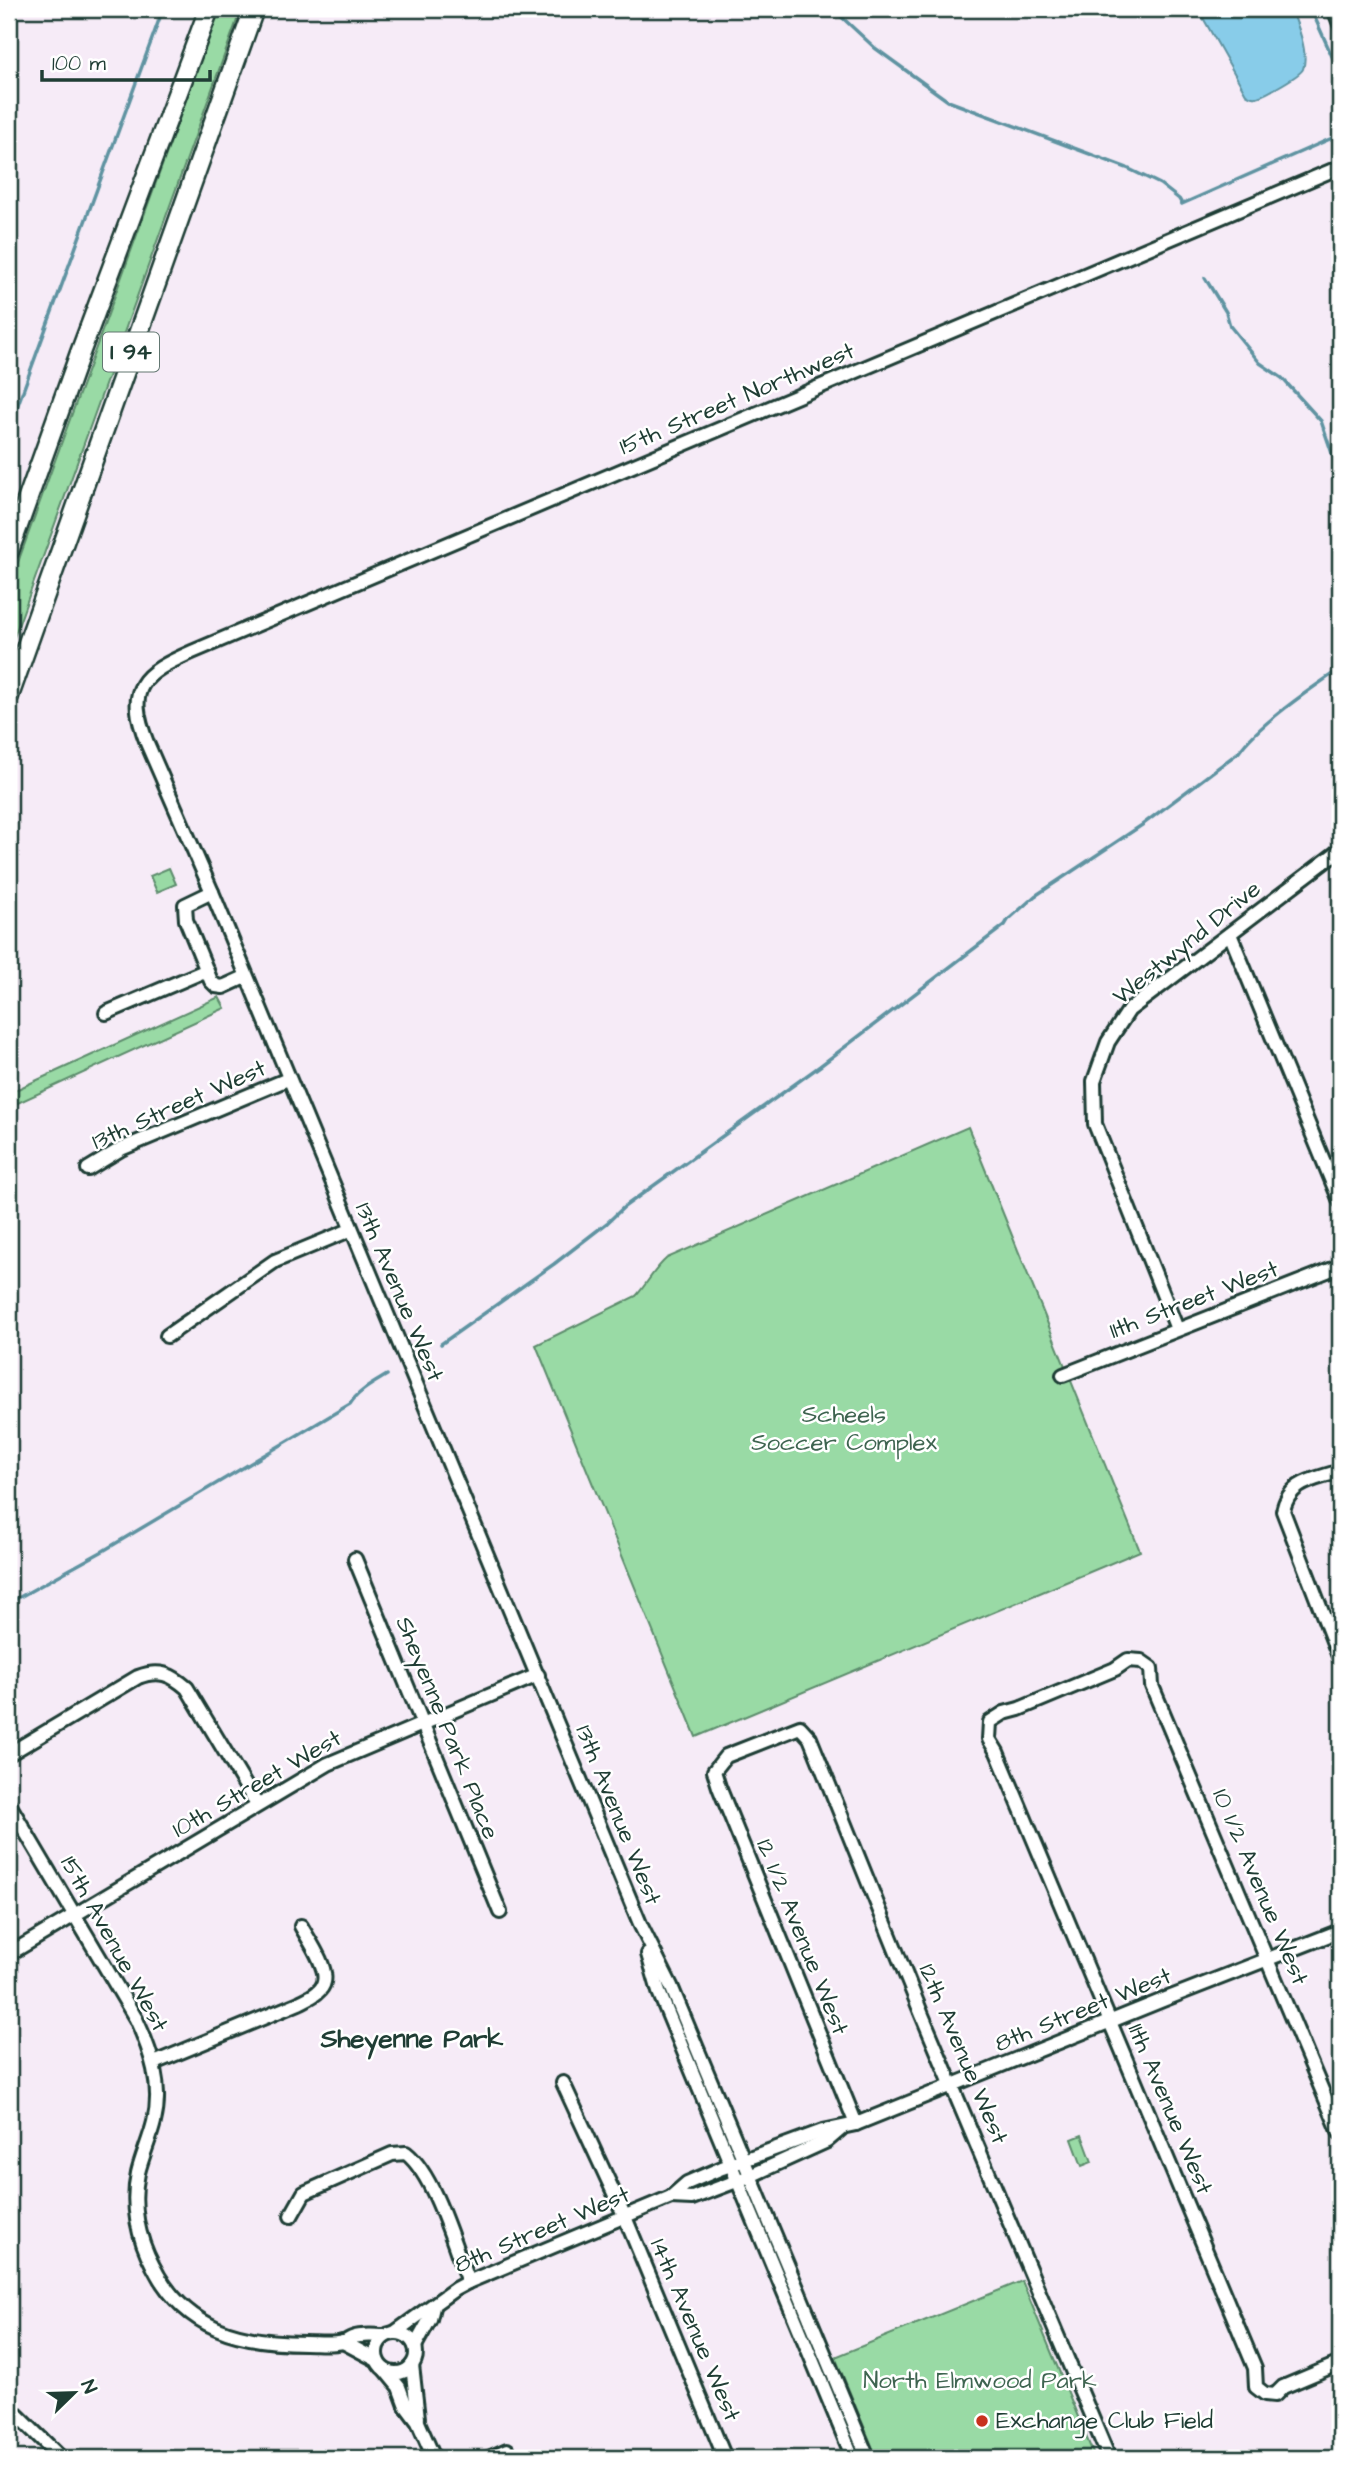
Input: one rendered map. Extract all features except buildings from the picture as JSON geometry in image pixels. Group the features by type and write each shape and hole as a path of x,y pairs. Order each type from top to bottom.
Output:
{"highway":[{"name":"I 94","path":"9,551 209,9"},
{"name":"I 94","path":"9,696 254,9"}],"street":[{"path":"1334,9 1340,24"},
{"name":"15th Street Northwest","path":"151,674 166,664 217,641 1340,167"},
{"name":"13th Avenue West","path":"151,674 139,690 136,705 139,723 212,892 641,1926 671,1986 853,2458"},
{"name":"Westwynd Drive","path":"1177,1329 1095,1124 1094,1081 1108,1042 1129,1010 1340,850"},
{"path":"212,892 190,901 184,910 207,971 216,986 245,977"},
{"path":"1230,934 1340,1201"},
{"path":"106,1013 207,971"},
{"name":"13th Street West","path":"88,1169 121,1149 288,1079"},
{"path":"167,1336 275,1261 350,1230"},
{"name":"11th Street West","path":"1063,1375 1340,1266"},
{"path":"1340,1471 1301,1484 1290,1491 1283,1511 1340,1659"},
{"name":"Sheyenne Park Place","path":"355,1559 499,1912"},
{"name":"10 1/2 Avenue West","path":"990,1722 1003,1713 1019,1709 1115,1669 1128,1660 1141,1661 1151,1668 1152,1686 1340,2133"},
{"path":"9,1754 138,1677 150,1672 162,1673 174,1676 187,1688 257,1805"},
{"name":"10th Street West","path":"9,1954 328,1764 538,1675"},
{"name":"11th Avenue West","path":"990,1722 989,1739 997,1752 1255,2368 1256,2387 1265,2394 1275,2395 1283,2387 1340,2363"},
{"name":"12th Avenue West","path":"719,1765 726,1756 800,1727 810,1738 1109,2458"},
{"name":"12 1/2 Avenue West","path":"719,1765 714,1771 719,1787 856,2124"},
{"name":"15th Avenue West","path":"9,1804 136,2019 154,2063 157,2091 155,2118 138,2173 135,2200 144,2249 155,2272 186,2310 226,2333 270,2343 343,2342 355,2337 389,2334"},
{"path":"154,2063 299,2003 320,1990 324,1982 324,1971 301,1926"},
{"name":"8th Street West","path":"389,2334 410,2323 421,2312 433,2307 468,2282 671,2197 687,2183 823,2131 856,2124 1340,1931"},
{"name":"14th Avenue West","path":"563,2083 625,2217 725,2458"},
{"name":"8th Street West","path":"671,2197 692,2198 744,2178 827,2141 842,2129"},
{"path":"291,2216 304,2193 383,2157 406,2153 418,2162 428,2180 468,2282"},
{"name":"13th Avenue West","path":"744,2178 868,2458"},
{"name":"8th Street West","path":"415,2346 430,2319 433,2307"},
{"path":"418,2421 412,2365 415,2346 407,2336 389,2334 377,2347 381,2365 399,2387 406,2406 418,2421 434,2458"},
{"name":"15th Avenue West","path":"343,2342 381,2365"},
{"path":"381,2365 396,2373 412,2365"},
{"path":"9,2407 61,2458"},
{"path":"489,2458 507,2450"}],"green space":[{"path":"219,9 241,9 9,651 9,587"},
{"path":"169,868 176,884 157,892 150,876"},
{"path":"219,997 225,1008 9,1107 9,1093"},
{"name":"Scheels Soccer Complex","path":"968,1127 1140,1551 696,1737 536,1345 636,1296 667,1258"},
{"path":"1082,2135 1092,2162 1082,2166 1072,2139"},
{"name":"Exchange Club Field","path":"1022,2281 1095,2458 877,2458 835,2357"}],"water":[{"path":"1198,9 1291,9 1303,47 1303,69 1296,76 1260,96 1246,94"}],"waterway":[{"path":"9,429 163,9"},
{"path":"833,9 875,48 948,101 1127,168 1160,184 1182,204 1339,135"},
{"path":"1311,9 1340,74"},
{"path":"1205,278 1226,312 1230,326 1260,363 1282,378 1321,421 1336,465 1335,493 1340,515"},
{"path":"1340,542 1340,548"},
{"path":"1340,555 1340,565"},
{"path":"441,1344 554,1264 624,1207 820,1066 1005,925 1035,896 1142,825 1239,752 1286,708 1340,669"},
{"path":"9,1603 103,1551 350,1404 362,1391 387,1375"}],"place":[{"name":"Exchange Club Field","path":"982,2421"}],"district":[{"name":"Sheyenne Park","path":"412,2039"}],"park label":[{"name":"North Elmwood Park","path":"980,2381"}]}
